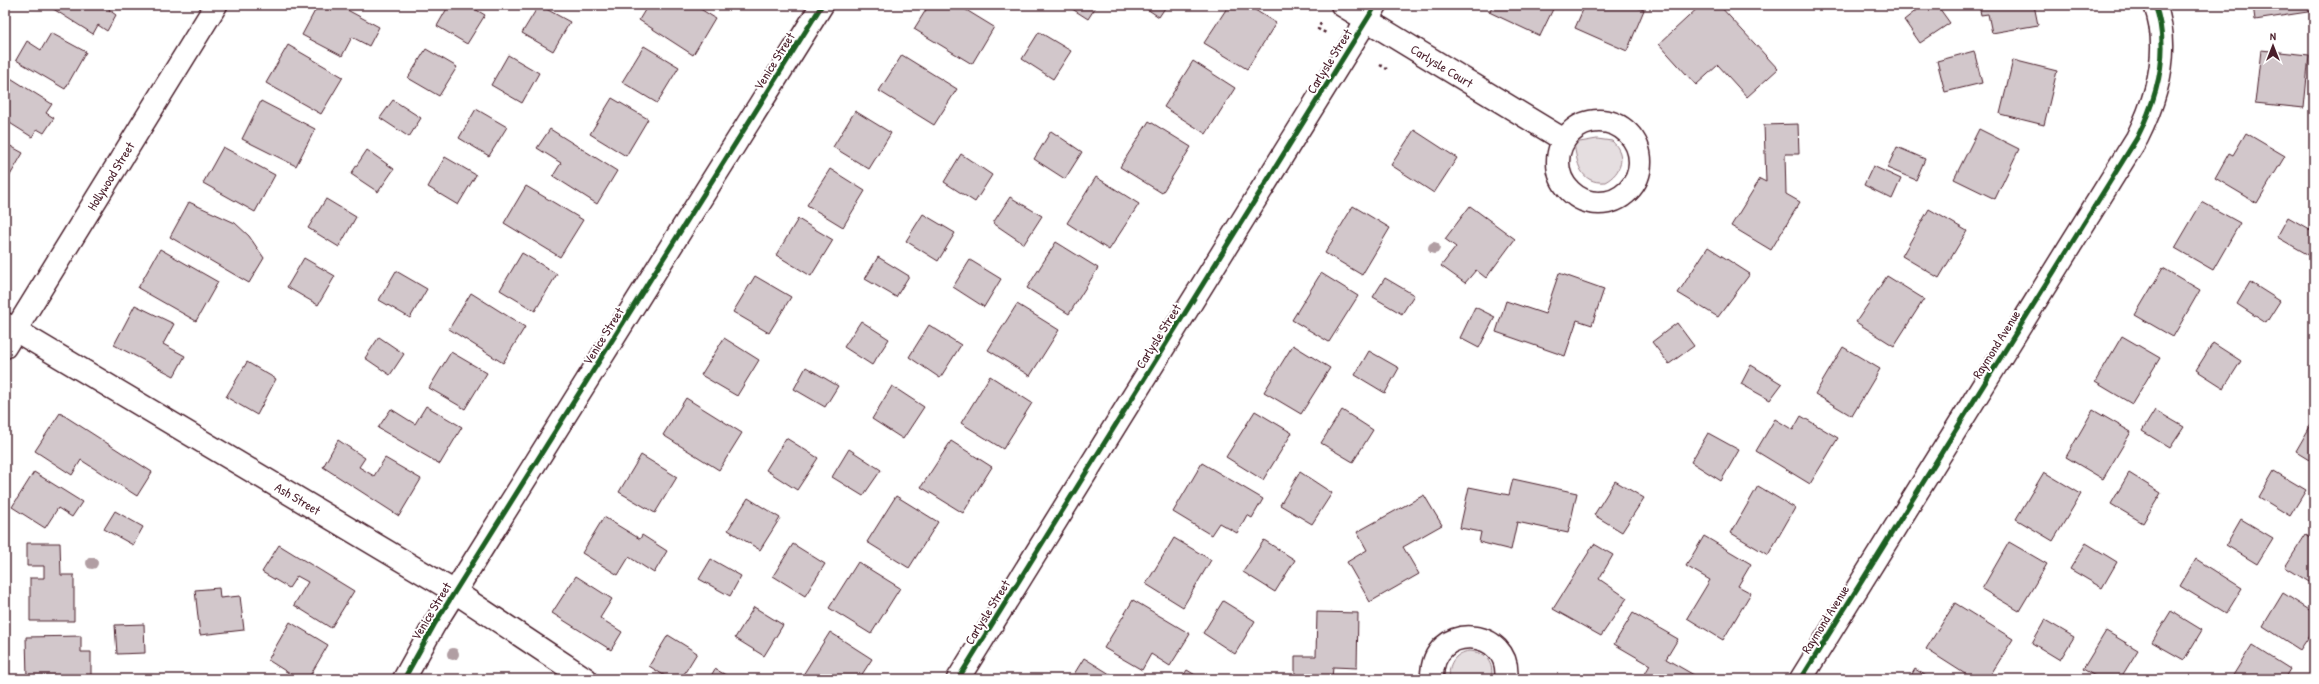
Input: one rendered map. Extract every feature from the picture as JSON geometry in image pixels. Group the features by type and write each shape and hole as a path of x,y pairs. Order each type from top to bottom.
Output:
{"street":[{"name":"Hollywood Street","path":"9,334 216,5"},
{"name":"Venice Street","path":"404,679 455,592 822,5"},
{"name":"Carlysle Court","path":"1342,5 1371,13 1517,113 1564,140"},
{"name":"Raymond Avenue","path":"1801,679 2137,138 2149,115 2161,66 2162,40 2159,16 2155,5"},
{"name":"Carlysle Street","path":"958,679 1371,13"},
{"name":"Ash Street","path":"9,334 455,592 586,679"},
{"path":"1432,679 1435,658 1442,648 1452,640 1464,637 1477,637 1498,649 1504,660 1506,679"}],"path":[{"path":"1322,21 1318,30 1327,33"},
{"path":"1380,64 1387,70"}],"shaded area":[{"path":"1597,139 1612,141 1620,152 1621,158 1619,169 1605,182 1590,180 1585,176 1581,171 1575,150 1574,143"},
{"path":"1469,651 1480,654 1488,659 1492,668 1491,679 1450,679 1449,674 1453,660 1460,654"}],"building":[{"path":"47,5 112,5 109,10 116,15 107,31 98,25 93,34"},
{"path":"318,5 338,5 379,27 369,46 352,37 342,56 302,35"},
{"path":"449,5 468,5 485,15 467,44 437,26"},
{"path":"539,5 570,22 553,51 522,33"},
{"path":"648,5 694,5 715,18 693,55 639,20"},
{"path":"929,5 958,5 994,27 972,64 914,29"},
{"path":"1066,5 1097,5 1088,19"},
{"path":"1141,5 1167,5 1159,17"},
{"path":"1229,5 1247,5 1276,23 1247,69 1204,43"},
{"path":"1493,5 1555,5 1540,36 1489,12"},
{"path":"1585,5 1632,5 1644,10 1627,51 1575,28"},
{"path":"1701,5 1719,5 1778,69 1747,97 1718,65 1696,85 1659,44"},
{"path":"1923,5 1937,5 1950,23 1920,43 1904,20"},
{"path":"1979,5 2034,5 2038,25 1992,33 1988,14 1981,15"},
{"path":"2253,5 2314,5 2314,11 2255,20"},
{"path":"1039,32 1071,51 1053,79 1022,59"},
{"path":"51,33 86,52 65,89 16,60 27,41 41,50"},
{"path":"288,45 343,77 321,114 266,83"},
{"path":"644,46 679,67 657,103 622,82"},
{"path":"426,49 457,67 439,96 408,78"},
{"path":"2261,50 2309,55 2304,108 2255,103"},
{"path":"1974,51 1982,83 1945,92 1937,61"},
{"path":"508,55 539,73 522,103 491,85"},
{"path":"902,55 957,89 934,125 879,91"},
{"path":"2013,60 2057,71 2044,125 2000,114"},
{"path":"1193,61 1235,88 1206,134 1164,107"},
{"path":"9,77 52,104 46,113 54,118 44,133 37,129 32,137 5,120 5,83"},
{"path":"612,98 648,119 626,156 590,134"},
{"path":"393,100 421,118 409,137 380,118"},
{"path":"261,101 315,129 296,166 242,139"},
{"path":"476,109 507,127 489,156 459,138"},
{"path":"855,111 891,133 869,169 833,147"},
{"path":"1149,121 1191,147 1162,193 1120,167"},
{"path":"1798,124 1799,154 1785,154 1786,194 1800,202 1771,250 1731,226 1760,179 1766,182 1764,125"},
{"path":"550,129 617,171 597,204 553,176 561,163 537,148"},
{"path":"1979,129 2019,149 1995,199 1954,179"},
{"path":"1414,130 1457,158 1434,193 1391,165"},
{"path":"1051,131 1082,152 1065,179 1034,159"},
{"path":"2246,133 2285,156 2257,203 2215,178 2229,153 2233,155"},
{"path":"5,143 23,153 5,184"},
{"path":"223,147 275,175 255,212 203,183"},
{"path":"1897,147 1925,159 1916,180 1887,168"},
{"path":"367,150 394,169 378,192 351,174"},
{"path":"961,154 992,175 975,202 944,182"},
{"path":"445,157 476,175 458,205 428,187"},
{"path":"1873,166 1901,179 1892,199 1864,185"},
{"path":"830,169 865,191 843,227 807,205"},
{"path":"1096,177 1139,204 1109,250 1067,223"},
{"path":"526,186 583,220 560,257 504,223"},
{"path":"1010,197 1042,216 1024,244 993,223"},
{"path":"326,199 356,217 339,247 308,228"},
{"path":"189,202 235,223 249,236 264,258 249,283 170,237"},
{"path":"2202,202 2240,223 2213,270 2175,248"},
{"path":"1353,206 1390,228 1362,275 1325,253"},
{"path":"1470,206 1515,239 1486,278 1476,270 1465,283 1441,266 1456,247 1445,239"},
{"path":"1929,209 1967,231 1939,278 1902,256"},
{"path":"923,214 955,233 938,261 906,241"},
{"path":"2288,217 2314,232 2314,258 2277,237"},
{"path":"798,219 833,240 811,276 776,255"},
{"path":"1056,242 1098,268 1069,314 1027,288"},
{"path":"1708,247 1750,274 1718,317 1678,293"},
{"path":"160,249 218,282 196,321 138,288"},
{"path":"522,253 557,274 535,311 500,290"},
{"path":"878,257 909,276 896,297 865,279"},
{"path":"304,258 335,276 318,305 287,287"},
{"path":"970,260 1001,279 984,307 953,287"},
{"path":"2163,268 2200,290 2173,337 2135,315"},
{"path":"396,271 427,289 410,318 379,300"},
{"path":"1321,273 1358,296 1329,342 1292,320"},
{"path":"1559,273 1604,289 1592,325 1577,320 1565,356 1496,332 1506,301 1545,314"},
{"path":"755,276 791,297 769,333 733,312"},
{"path":"1887,276 1924,299 1894,346 1856,322"},
{"path":"1385,278 1414,295 1402,314 1373,297"},
{"path":"2250,282 2280,301 2266,323 2237,304"},
{"path":"471,293 525,327 503,363 449,329"},
{"path":"1017,304 1059,330 1030,376 988,350"},
{"path":"135,305 174,324 163,344 185,356 174,376 114,345"},
{"path":"1475,307 1495,317 1479,348 1460,338"},
{"path":"861,321 889,339 872,365 844,347"},
{"path":"1677,323 1694,346 1669,364 1652,342"},
{"path":"929,325 961,345 940,378 909,357"},
{"path":"2122,336 2160,358 2132,404 2095,382"},
{"path":"379,337 404,354 390,375 365,358"},
{"path":"724,338 759,360 737,396 701,375"},
{"path":"2213,343 2241,361 2224,388 2196,370"},
{"path":"1293,345 1330,368 1301,414 1264,392"},
{"path":"1843,347 1880,369 1852,416 1815,394"},
{"path":"1369,351 1399,368 1385,393 1355,375"},
{"path":"451,352 487,373 465,409 429,388"},
{"path":"247,362 276,379 257,415 226,397"},
{"path":"1751,365 1782,384 1770,400 1741,384"},
{"path":"806,367 838,386 825,407 794,389"},
{"path":"990,376 1032,403 1003,449 961,423"},
{"path":"892,386 924,407 903,439 872,419"},
{"path":"686,398 742,433 719,470 663,435"},
{"path":"426,406 462,427 440,464 378,428 391,409 415,424"},
{"path":"1342,410 1373,430 1353,462 1321,443"},
{"path":"2093,410 2131,432 2103,479 2066,457"},
{"path":"2155,410 2184,427 2170,448 2142,431"},
{"path":"1255,411 1292,433 1263,480 1226,457"},
{"path":"60,413 152,472 137,496 81,460 72,475 35,451"},
{"path":"1801,416 1838,438 1810,484 1756,451 1775,419 1793,430"},
{"path":"2311,425 2314,426 2314,462 2296,451"},
{"path":"1708,433 1739,450 1721,481 1691,462"},
{"path":"786,438 818,458 797,490 766,470"},
{"path":"338,440 365,458 359,467 374,476 385,458 421,479 399,516 323,467"},
{"path":"951,441 992,467 963,513 921,487"},
{"path":"849,449 881,470 863,496 832,477"},
{"path":"641,455 677,477 655,513 619,492"},
{"path":"1202,463 1263,499 1252,518 1247,515 1237,533 1219,523 1211,535 1173,512"},
{"path":"2274,471 2306,490 2290,516 2259,497"},
{"path":"34,472 82,502 72,517 58,508 45,528 12,507"},
{"path":"1300,472 1332,493 1312,524 1280,505"},
{"path":"2044,472 2081,494 2053,541 2016,519"},
{"path":"2129,473 2161,493 2143,523 2111,504"},
{"path":"1513,479 1577,493 1568,533 1517,522 1511,550 1479,542 1481,532 1460,528 1469,487 1509,495"},
{"path":"1615,481 1644,498 1622,532 1594,515"},
{"path":"1758,486 1795,508 1768,555 1731,533"},
{"path":"1424,495 1442,525 1403,547 1419,574 1370,602 1347,562 1367,550 1357,532"},
{"path":"896,496 938,522 909,568 867,542"},
{"path":"748,498 780,518 760,550 728,530"},
{"path":"115,511 143,527 133,545 104,529"},
{"path":"604,517 640,539 642,535 667,551 654,573 629,557 618,575 582,553"},
{"path":"2241,519 2273,538 2257,564 2226,545"},
{"path":"2306,534 2314,539 2314,585 2285,567"},
{"path":"1704,536 1751,564 1738,586 1751,593 1723,640 1687,618 1710,580 1686,566"},
{"path":"1174,538 1211,560 1183,607 1146,584"},
{"path":"1264,540 1295,560 1275,592 1243,572"},
{"path":"2009,542 2047,564 2019,611 1982,589"},
{"path":"27,543 60,543 61,575 74,575 74,621 30,621 30,578 44,578 44,566 27,566"},
{"path":"2086,543 2117,562 2102,588 2070,569"},
{"path":"793,544 825,564 805,596 773,576"},
{"path":"1594,544 1613,555 1599,579 1627,598 1601,636 1553,609"},
{"path":"279,545 354,591 331,628 294,605 308,582 297,576 289,588 262,572"},
{"path":"711,559 741,576 730,596 699,579"},
{"path":"2196,559 2242,588 2226,614 2180,586"},
{"path":"858,562 900,588 871,634 829,608"},
{"path":"576,576 612,599 600,618 622,632 611,650 552,613"},
{"path":"219,588 220,598 240,596 244,630 200,635 195,590"},
{"path":"2283,593 2314,613 2314,629 2300,650 2263,626"},
{"path":"1133,600 1190,634 1170,666 1151,654 1142,670 1104,648"},
{"path":"1223,601 1255,621 1235,654 1203,633"},
{"path":"1955,603 2013,639 1988,679 1973,679 1926,649"},
{"path":"754,607 783,625 764,656 735,638"},
{"path":"2171,611 2202,630 2184,660 2152,642"},
{"path":"1317,612 1358,613 1357,668 1333,667 1332,679 1295,679 1295,656 1316,656"},
{"path":"1633,613 1678,639 1666,659 1701,679 1642,679 1650,665 1614,644"},
{"path":"2045,620 2074,637 2060,660 2032,643"},
{"path":"290,622 328,645 308,679 298,679 268,660"},
{"path":"144,624 145,653 117,654 115,625"},
{"path":"2106,631 2138,650 2120,679 2100,679 2083,669"},
{"path":"830,632 872,659 859,679 801,678"},
{"path":"668,635 697,653 681,679 670,679 649,666"},
{"path":"81,636 81,652 91,652 91,677 27,678 26,637"},
{"path":"2252,645 2290,669 2284,679 2232,677"},
{"path":"1084,658 1118,679 1071,679"},
{"path":"715,669 733,679 709,679"},
{"path":"1915,669 1931,679 1909,679"},
{"path":"1187,670 1202,679 1181,679"}],"cycle path":[{"path":"404,679 434,625 822,5"},
{"path":"958,679 1376,5"},
{"path":"1801,679 2137,138 2150,107 2160,73 2162,39 2160,22 2155,5"}]}
